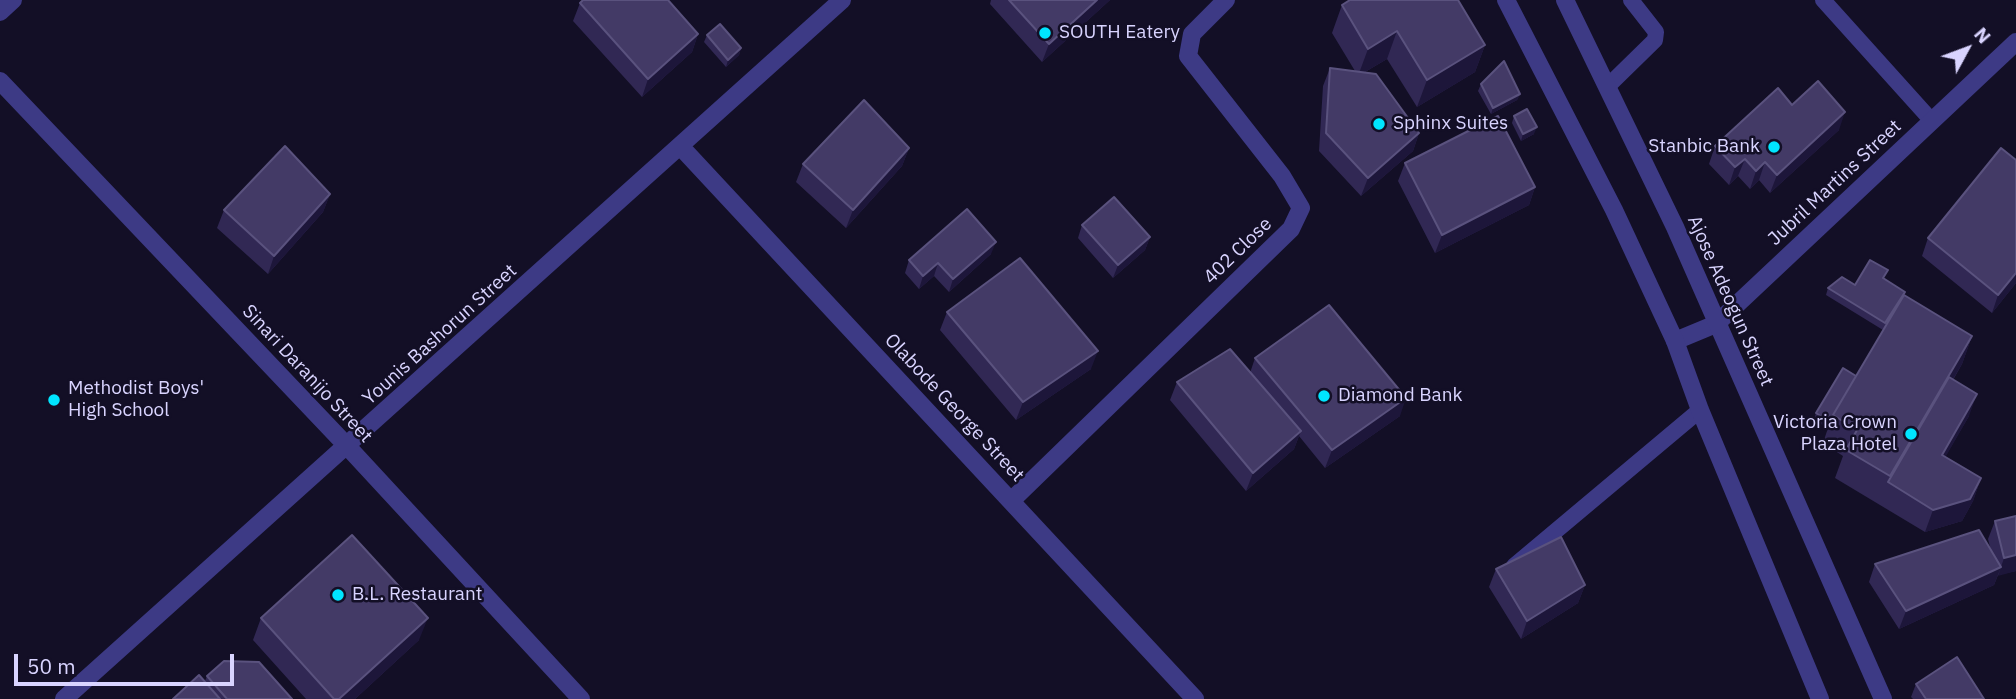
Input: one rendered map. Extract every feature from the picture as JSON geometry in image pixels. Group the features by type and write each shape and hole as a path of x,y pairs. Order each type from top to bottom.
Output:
{"street":[{"path":"0,12 13,0"},
{"name":"Younis Bashorun Street","path":"64,699 842,0"},
{"name":"402 Close","path":"1012,500 1291,229 1301,208 1282,176 1188,57 1192,34 1226,0"},
{"path":"1506,0 1614,210 1675,341 1700,410 1821,699"},
{"name":"Ajose Adeogun Street","path":"1568,2 1716,324 1883,699"},
{"name":"Jubril Martins Street","path":"1675,341 1716,324 2016,42"},
{"name":"Sinari Daranijo Street","path":"0,81 347,446 581,699"},
{"name":"Olabode George Street","path":"681,147 1195,699"}],"lane":[{"path":"1608,86 1655,40 1656,32 1631,0"},
{"path":"1823,0 1932,121"},
{"path":"1513,567 1700,410"}],"building":[{"path":"583,0 668,0 698,34 648,79 580,3"},
{"path":"1009,0 1097,0 1049,44"},
{"path":"1350,0 1458,0 1485,45 1427,80 1397,31 1368,49 1342,5"},
{"path":"720,24 741,48 728,60 707,35"},
{"path":"1504,61 1520,94 1493,108 1481,84"},
{"path":"1330,68 1376,74 1419,133 1368,178 1326,133"},
{"name":"Stanbic Bank","path":"1818,81 1845,112 1777,175 1765,162 1756,171 1745,159 1735,167 1715,146 1778,88 1792,105"},
{"path":"864,100 909,148 853,210 803,164"},
{"path":"1527,109 1537,127 1523,134 1514,116"},
{"path":"1498,116 1535,187 1442,235 1405,163"},
{"path":"285,146 330,194 274,256 224,210"},
{"path":"2001,148 2016,160 2016,273 1998,295 1928,238"},
{"path":"1114,197 1150,237 1118,265 1082,225"},
{"path":"967,209 996,242 953,279 938,263 923,276 909,260"},
{"path":"1020,258 1098,351 1023,402 947,312"},
{"path":"1870,260 1888,270 1883,278 1905,292 1885,323 1828,288 1842,277 1855,285"},
{"path":"1904,295 1972,336 1890,476 1846,450 1857,430 1833,415"},
{"name":"Diamond Bank","path":"1329,305 1406,398 1332,450 1255,358"},
{"path":"1230,349 1301,431 1253,473 1177,382"},
{"path":"1843,368 1856,376 1830,422 1816,413"},
{"path":"1949,377 1977,394 1942,455 1981,478 1970,499 1933,510 1888,482"},
{"path":"2016,516 2016,555 2004,558 1995,521"},
{"path":"1979,530 2001,567 1906,611 1875,564"},
{"path":"352,535 428,618 339,699 334,699 261,618"},
{"path":"1561,537 1585,585 1527,621 1496,569"},
{"path":"1957,657 1984,699 1926,699 1916,684"},
{"path":"224,661 259,662 292,699 227,699 207,676"},
{"path":"199,675 220,699 173,699"}],"place":[{"name":"SOUTH Eatery","path":"1045,33"},
{"name":"Sphinx Suites","path":"1379,124"},
{"name":"Stanbic Bank","path":"1774,147"},
{"name":"Diamond Bank","path":"1324,396"},
{"name":"Methodist Boys' High School","path":"54,400"},
{"name":"Victoria Crown Plaza Hotel","path":"1911,434"},
{"name":"B.L. Restaurant","path":"338,595"}]}
